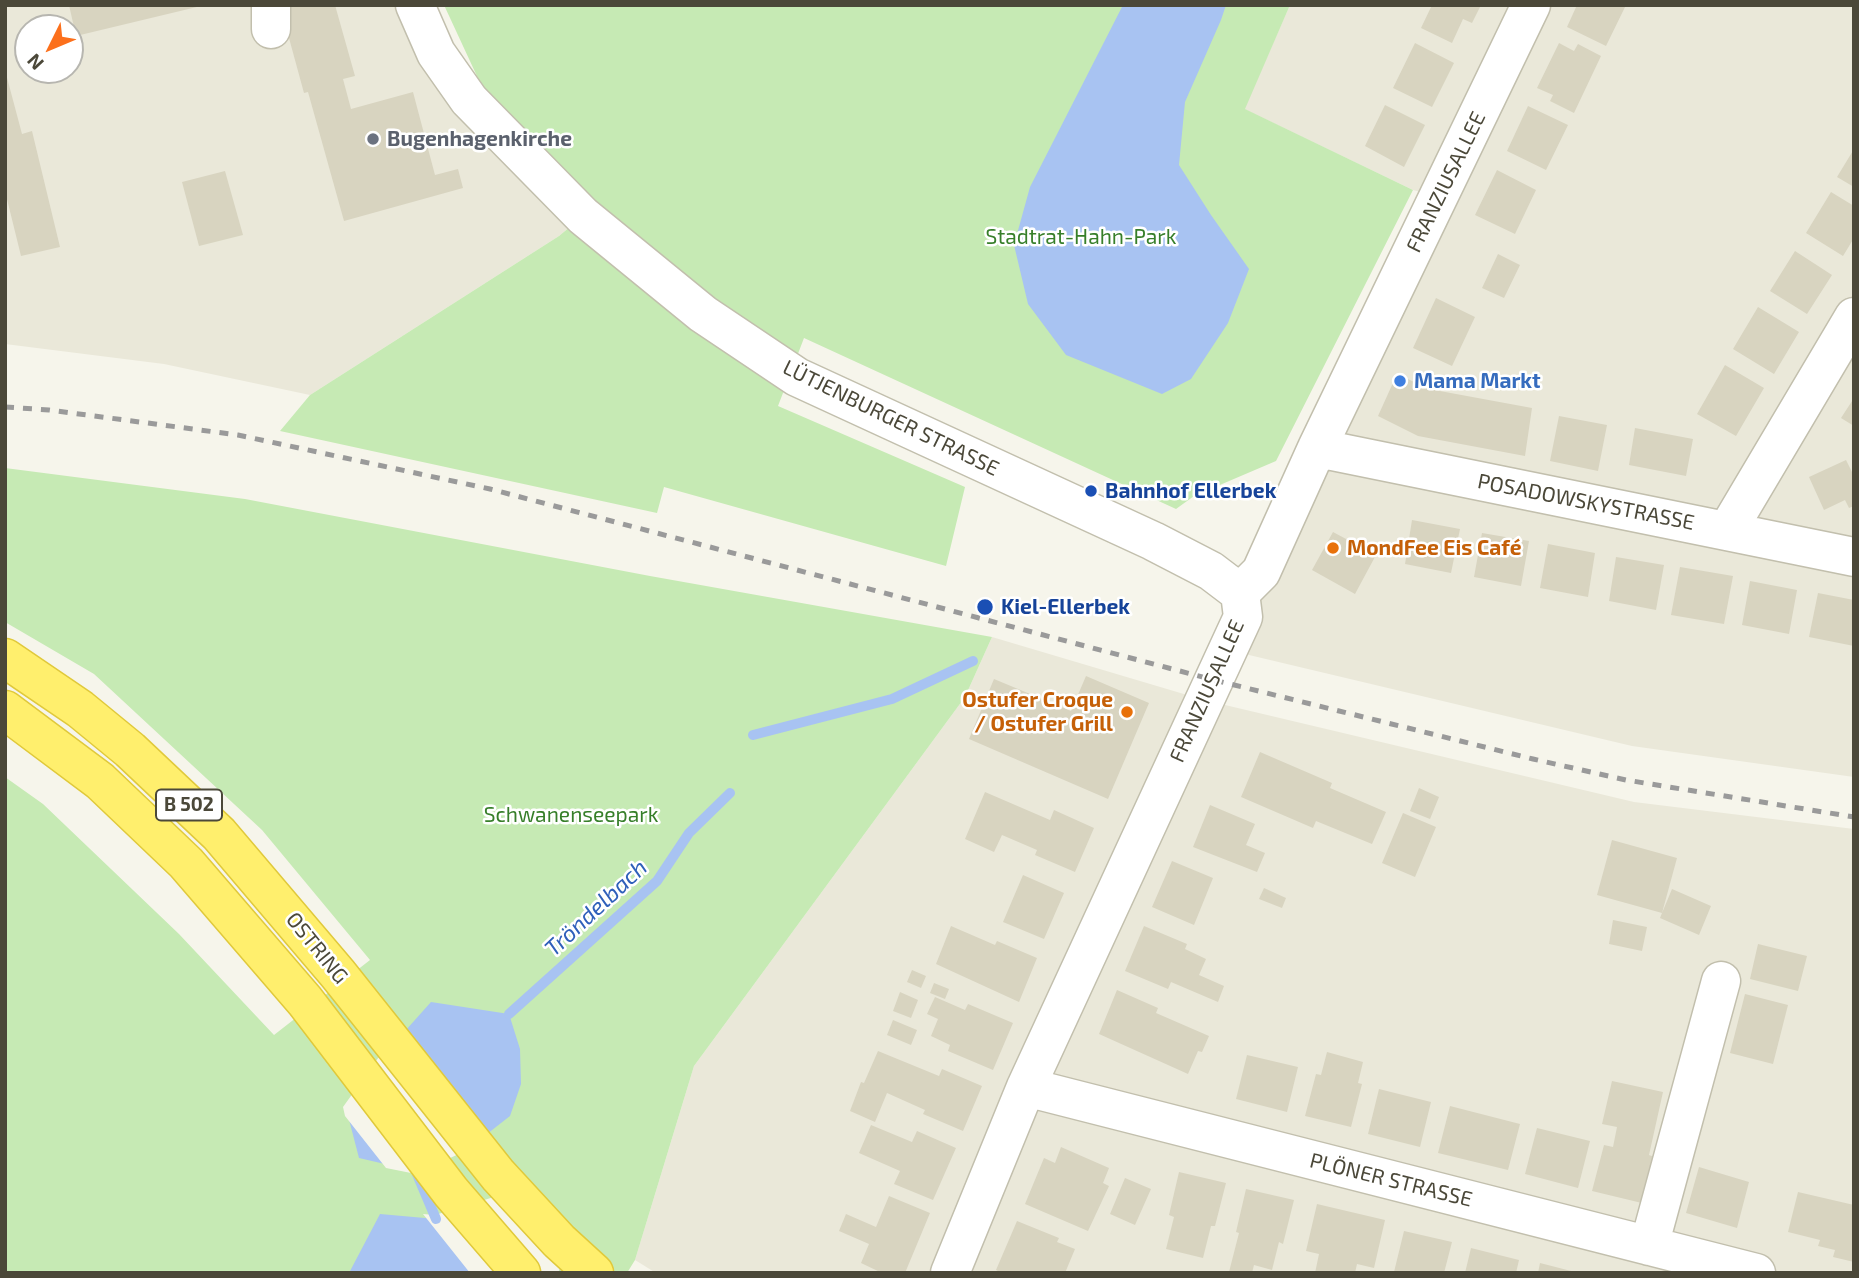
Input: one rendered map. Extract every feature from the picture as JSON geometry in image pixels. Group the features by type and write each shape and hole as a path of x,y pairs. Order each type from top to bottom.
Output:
{"highway":[{"name":"OSTRING","path":"5,658 80,709 170,786 219,834 338,974 482,1156 559,1241 594,1273"},
{"name":"OSTRING","path":"5,710 91,774 140,817 186,863 305,1001 451,1192 522,1273"}],"street":[{"name":"LÜTJENBURGER STRASSE","path":"415,5 436,53 469,100 583,216 704,314 797,377 1153,541 1212,571 1240,593"},
{"name":"FRANZIUSALLEE","path":"950,1273 1026,1087 1243,617 1240,593 1261,572 1317,448 1531,5"},
{"path":"1727,531 1854,317"},
{"name":"POSADOWSKYSTRASSE","path":"1317,448 1854,557"},
{"path":"1649,1246 1721,981"},
{"name":"PLÖNER STRASSE","path":"1026,1087 1756,1273"}],"shaded area":[{"path":"5,5 415,5 583,216 559,236 310,395 164,364 5,344"},
{"path":"1290,5 1854,5 1854,777 1632,746 1228,650 1438,197 1413,190 1244,109"},
{"path":"992,637 1204,700 1634,802 1854,829 1854,1273 656,1273 635,1260 694,1066 965,697"}],"green space":[{"name":"Stadtrat-Hahn-Park","path":"444,5 1290,5 1245,109 1413,190 1276,461 1194,496 1176,509 804,338 778,406 965,487 946,566 664,487 657,513 280,431 310,395 559,236 583,216 482,87"},
{"name":"Schwanenseepark","path":"5,468 245,499 650,576 992,637 965,697 694,1066 635,1260 627,1273 5,1273 5,777 43,804 179,934 274,1035 370,960 262,830 94,674 5,622"}],"water":[{"path":"1123,5 1226,5 1185,102 1179,165 1249,269 1228,323 1191,379 1162,394 1066,355 1028,304 1014,245 1030,187"},
{"path":"431,1002 509,1014 520,1049 521,1084 510,1116 478,1141 415,1171 359,1158 346,1108 389,1049"},
{"path":"380,1214 436,1219 555,1273 349,1273"}],"pier":[{"path":"404,1026 491,1135 480,1144 416,1174 386,1168 345,1116 343,1107"},
{"path":"530,1186 570,1242 558,1273 470,1273 423,1214 435,1215"}],"building":[{"path":"69,5 201,6 84,34 84,14 71,14"},
{"name":"Bugenhagenkirche","path":"280,5 335,5 355,76 343,79 351,109 413,92 435,175 458,169 463,188 344,221 308,92 304,93"},
{"path":"1432,5 1481,5 1472,23 1463,19 1452,43 1421,28"},
{"path":"1577,5 1626,5 1606,46 1567,27"},
{"path":"1415,43 1454,63 1432,107 1393,88"},
{"path":"1559,43 1574,51 1578,44 1601,56 1574,113 1550,101 1553,95 1537,88"},
{"path":"5,70 22,134 32,131 60,247 21,256 5,191"},
{"path":"1385,105 1425,125 1404,167 1365,146"},
{"path":"1528,106 1568,125 1546,170 1507,151"},
{"path":"1854,149 1854,187 1837,177"},
{"path":"1497,170 1536,190 1515,234 1475,215"},
{"path":"225,171 243,235 199,246 182,182"},
{"path":"1831,192 1854,206 1854,238 1843,256 1806,233"},
{"path":"1795,251 1832,275 1807,314 1770,291"},
{"path":"1498,254 1520,265 1504,298 1482,288"},
{"path":"1436,298 1475,317 1452,366 1413,348"},
{"path":"1758,307 1799,332 1774,374 1733,349"},
{"path":"1725,365 1764,388 1736,436 1697,414"},
{"path":"1397,374 1429,389 1532,408 1525,456 1418,436 1378,416"},
{"path":"1854,398 1854,426 1841,418"},
{"path":"1559,416 1607,425 1598,471 1550,461"},
{"path":"1635,428 1693,439 1686,476 1629,465"},
{"path":"1846,460 1854,476 1854,506 1849,508 1845,500 1824,510 1809,477"},
{"path":"1412,520 1460,529 1451,573 1405,564"},
{"path":"1333,532 1376,555 1355,594 1312,570"},
{"path":"1482,533 1529,541 1521,586 1474,577"},
{"path":"1548,544 1595,553 1588,597 1540,588"},
{"path":"1616,557 1664,565 1656,610 1609,601"},
{"path":"1680,567 1733,576 1724,624 1671,615"},
{"path":"1750,581 1797,590 1789,634 1742,625"},
{"path":"1818,593 1854,600 1854,646 1809,637"},
{"path":"1086,676 1149,703 1108,799 969,739 994,679 1071,711"},
{"path":"1260,752 1332,783 1330,788 1386,812 1372,844 1316,821 1313,828 1241,797"},
{"path":"1419,788 1439,797 1430,819 1410,811"},
{"path":"985,792 1050,820 1054,810 1094,828 1075,872 1035,855 1037,850 1002,835 994,852 965,839"},
{"path":"1210,805 1255,824 1246,845 1265,853 1257,872 1193,847"},
{"path":"1403,813 1436,827 1415,877 1382,863"},
{"path":"1612,840 1677,858 1662,913 1597,895"},
{"path":"1172,861 1213,878 1194,925 1152,907"},
{"path":"1023,875 1064,893 1044,939 1003,922"},
{"path":"1264,888 1286,898 1282,908 1259,899"},
{"path":"1672,889 1711,906 1699,935 1660,918"},
{"path":"1613,920 1647,927 1642,951 1609,944"},
{"path":"951,926 995,945 997,941 1037,958 1019,1002 936,964"},
{"path":"1144,926 1187,944 1185,949 1206,959 1199,975 1224,986 1218,1002 1171,982 1168,989 1125,971"},
{"path":"1758,944 1807,956 1798,991 1750,979"},
{"path":"912,970 926,976 921,988 907,982"},
{"path":"934,983 949,989 945,999 930,993"},
{"path":"1117,990 1158,1008 1156,1013 1209,1036 1202,1052 1198,1051 1188,1074 1099,1034"},
{"path":"900,992 918,1000 911,1018 893,1011"},
{"path":"1745,994 1788,1005 1773,1064 1730,1053"},
{"path":"935,997 965,1010 968,1004 1013,1023 993,1070 948,1051 950,1045 931,1036 938,1019 927,1014"},
{"path":"893,1020 917,1030 911,1045 887,1035"},
{"path":"878,1051 939,1076 942,1069 982,1086 963,1131 923,1114 925,1110 887,1093 875,1122 850,1111 861,1082 864,1083"},
{"path":"1327,1052 1363,1062 1358,1083 1362,1084 1351,1127 1305,1116 1316,1074 1321,1075"},
{"path":"1247,1055 1298,1067 1287,1112 1236,1099"},
{"path":"1612,1081 1663,1092 1649,1155 1657,1158 1646,1204 1592,1191 1604,1145 1613,1147 1617,1127 1602,1124"},
{"path":"1379,1089 1431,1102 1420,1147 1368,1134"},
{"path":"1450,1106 1520,1124 1508,1170 1438,1153"},
{"path":"871,1125 912,1142 917,1131 956,1148 933,1200 894,1184 900,1171 859,1153"},
{"path":"1537,1128 1590,1141 1578,1188 1525,1174"},
{"path":"1061,1147 1109,1168 1103,1183 1109,1186 1088,1231 1025,1204 1044,1158 1055,1163"},
{"path":"1699,1167 1749,1182 1737,1228 1686,1213"},
{"path":"1179,1172 1226,1183 1203,1258 1166,1249 1174,1217 1169,1215"},
{"path":"1125,1178 1151,1189 1135,1225 1110,1214"},
{"path":"1246,1189 1294,1200 1283,1244 1279,1242 1272,1270 1254,1265 1252,1273 1232,1273 1229,1272"},
{"path":"1798,1192 1854,1205 1854,1262 1833,1257 1835,1250 1818,1246 1820,1240 1788,1232"},
{"path":"889,1196 930,1213 905,1273 882,1273 861,1263 869,1244 839,1231 846,1214 876,1227"},
{"path":"1317,1204 1385,1220 1374,1268 1357,1264 1355,1273 1315,1273 1319,1254 1306,1251"},
{"path":"1017,1221 1059,1238 1057,1242 1075,1249 1065,1273 1002,1273 996,1270"},
{"path":"1404,1231 1452,1242 1444,1273 1394,1272"},
{"path":"1471,1248 1519,1260 1516,1273 1465,1273"},
{"path":"1540,1263 1575,1272 1575,1273 1538,1273"}],"waterway":[{"name":"Tröndelbach","path":"753,735 892,699 973,661"},
{"name":"Tröndelbach","path":"509,1014 657,881 689,833 730,793"},
{"name":"Tröndelbach","path":"417,1174 436,1219"}],"railway":[{"path":"5,407 49,410 238,435 490,489 1214,680 1533,759 1626,780 1854,817"}],"place":[{"name":"Bugenhagenkirche","path":"373,139"},
{"name":"Mama Markt","path":"1400,381"},
{"name":"Bahnhof Ellerbek","path":"1091,491"},
{"name":"MondFee Eis Café","path":"1333,548"},
{"name":"Kiel-Ellerbek","path":"985,607"},
{"name":"Ostufer Croque / Ostufer Grill","path":"1127,712"}]}
